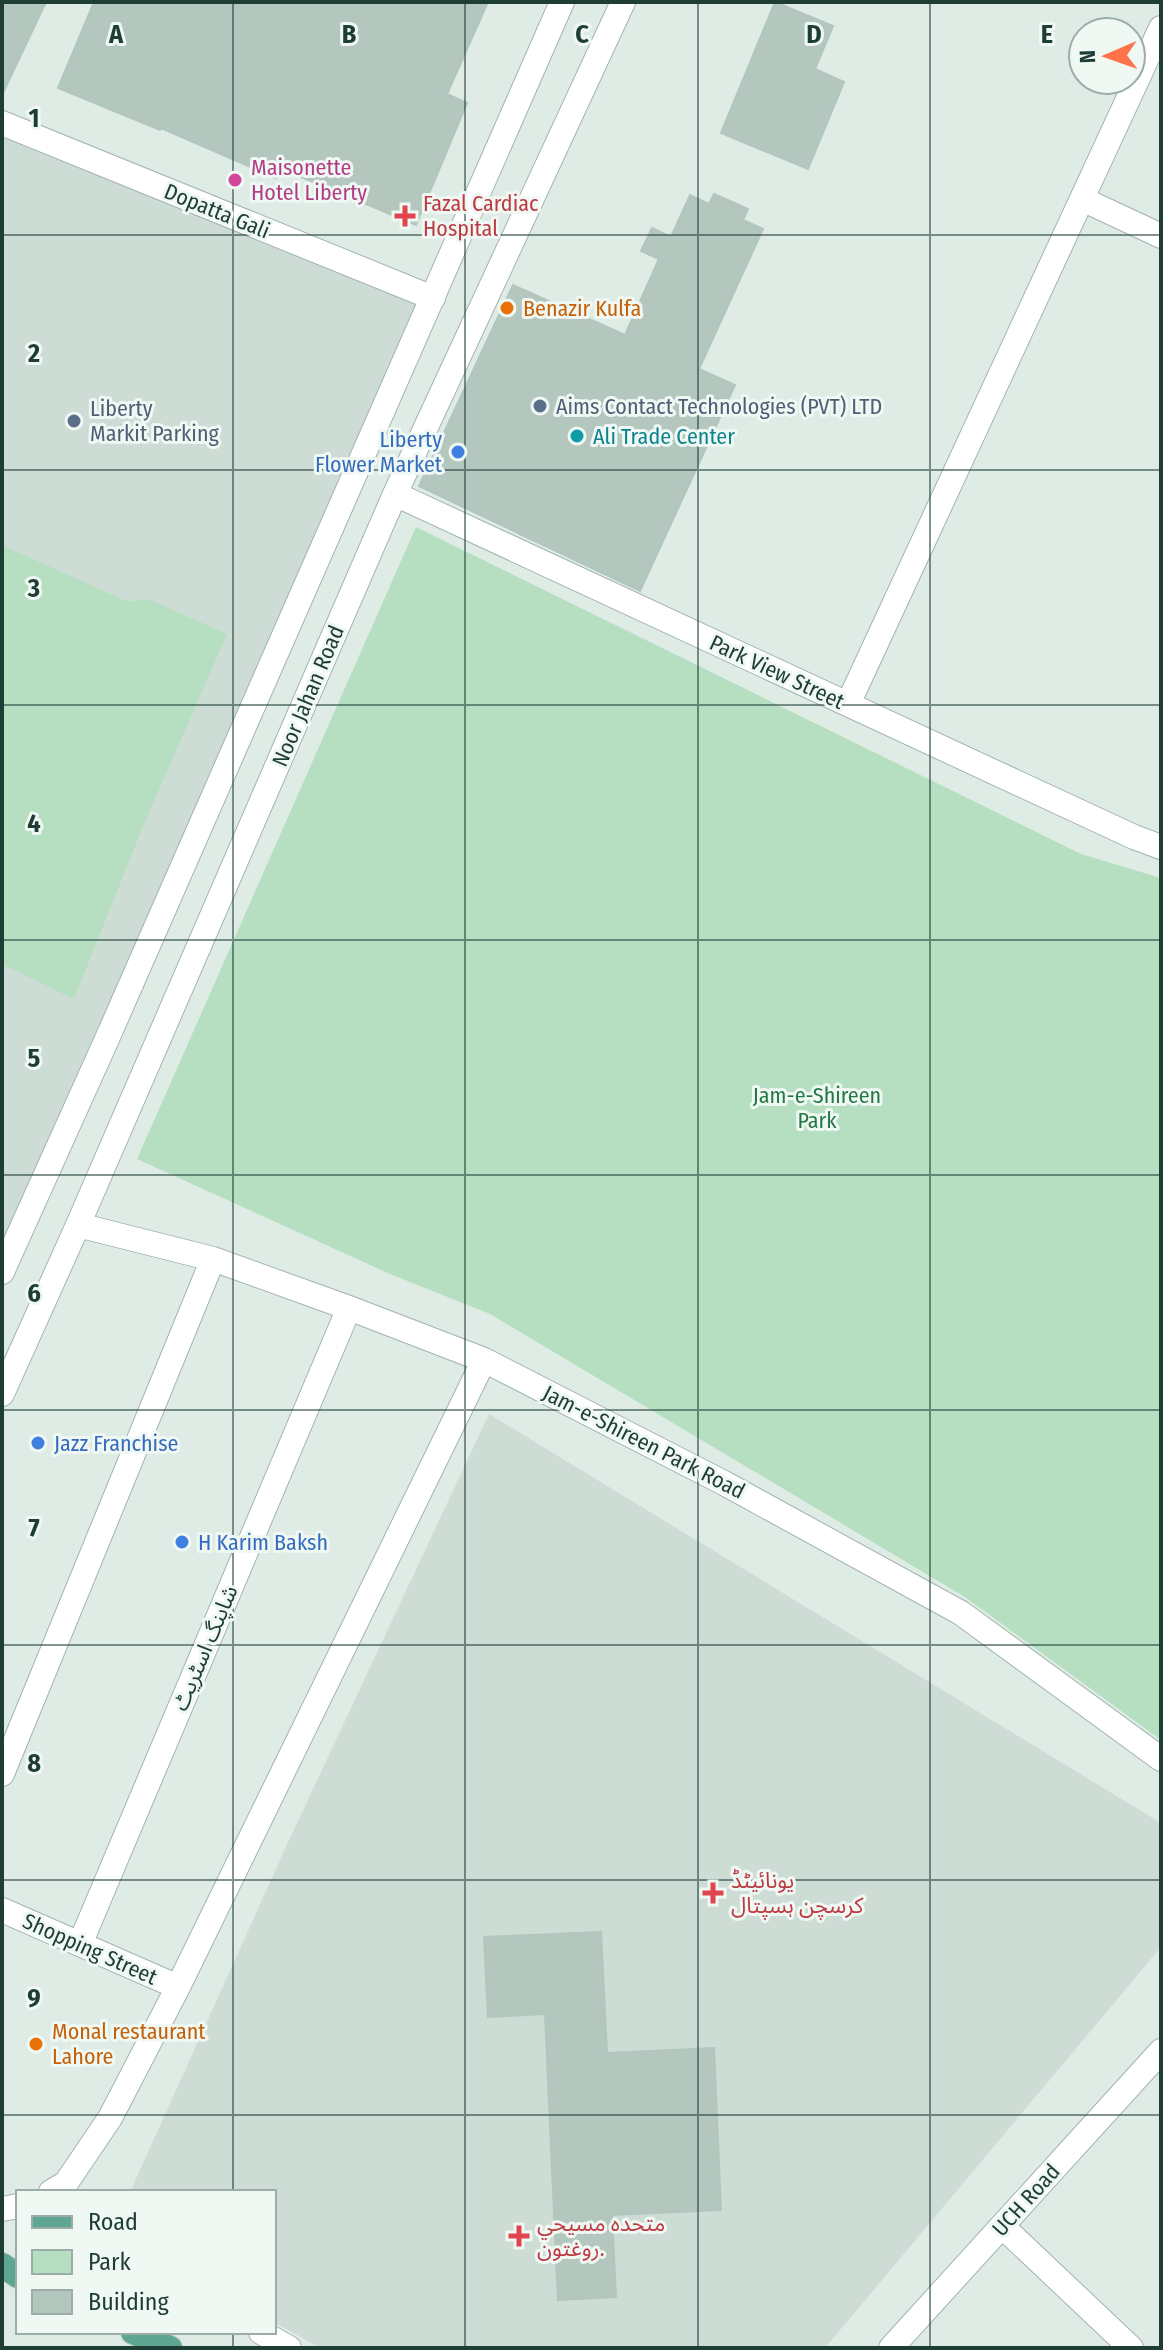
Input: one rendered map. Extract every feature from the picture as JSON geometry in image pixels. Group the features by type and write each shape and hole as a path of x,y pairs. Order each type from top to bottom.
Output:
{"main road":[{"path":"138,2334 170,2348"}],"street":[{"name":"Noor Jahan Road","path":"2,1272 562,2"},
{"name":"Noor Jahan Road","path":"2,1394 395,494 623,2"},
{"path":"848,704 1161,28"},
{"name":"Dopatta Gali","path":"2,123 433,298"},
{"path":"1082,199 1161,236"},
{"name":"Park View Street","path":"395,494 1161,847"},
{"name":"Jam-e-Shireen Park Road","path":"78,1225 213,1259 484,1360 724,1483 961,1613 1161,1759"},
{"path":"2,1774 213,1259"},
{"name":"شاپنگ اسٹریٹ","path":"80,1944 349,1308"},
{"path":"54,2190 66,2183 110,2118 178,1987 484,1360"},
{"name":"Shopping Street","path":"2,1910 178,1987"},
{"name":"UCH Road","path":"891,2348 1161,2051"},
{"path":"1002,2226 1131,2348"},
{"path":"264,2334 289,2348"}],"shaded area":[{"path":"2,124 426,298 2,1268"},
{"name":"یونائیٹڈ کرسچن ہسپتال","path":"489,1414 1161,1823 1161,1947 825,2348 320,2348 276,2323 276,2190 131,2190 290,1838"}],"green space":[{"name":"Jam-e-Shireen Park","path":"416,527 1081,854 1161,878 1161,1740 965,1597 490,1314 390,1274 137,1159"},
{"path":"2,545 126,601 150,600 227,634 146,819 74,999 2,964"}],"building":[{"path":"2,2 46,2 2,95"},
{"path":"94,2 488,2 447,94 467,103 416,225 280,168 276,178 58,88"},
{"path":"775,2 833,26 815,69 844,82 808,169 721,133"},
{"name":"Ali Trade Center","path":"714,194 748,209 743,220 763,229 699,369 735,385 640,591 419,486 513,285 625,335 659,259 641,251 652,228 671,237 690,195 709,204"},
{"path":"601,1932 607,2053 714,2048 721,2210 612,2215 616,2297 558,2300 545,2014 488,2017 484,1937"}],"place":[{"name":"Maisonette Hotel Liberty","path":"235,180"},
{"name":"Fazal Cardiac Hospital","path":"405,216"},
{"name":"Benazir Kulfa","path":"507,308"},
{"name":"Aims Contact Technologies (PVT) LTD","path":"540,406"},
{"name":"Liberty Markit Parking","path":"74,421"},
{"name":"Ali Trade Center","path":"577,436"},
{"name":"Liberty Flower Market","path":"458,452"},
{"name":"Jazz Franchise","path":"38,1443"},
{"name":"H Karim Baksh","path":"182,1542"},
{"name":"یونائیٹڈ کرسچن ہسپتال","path":"713,1893"},
{"name":"Monal restaurant Lahore","path":"36,2044"},
{"name":"متحده مسیحي روغتون.","path":"519,2236"}]}
